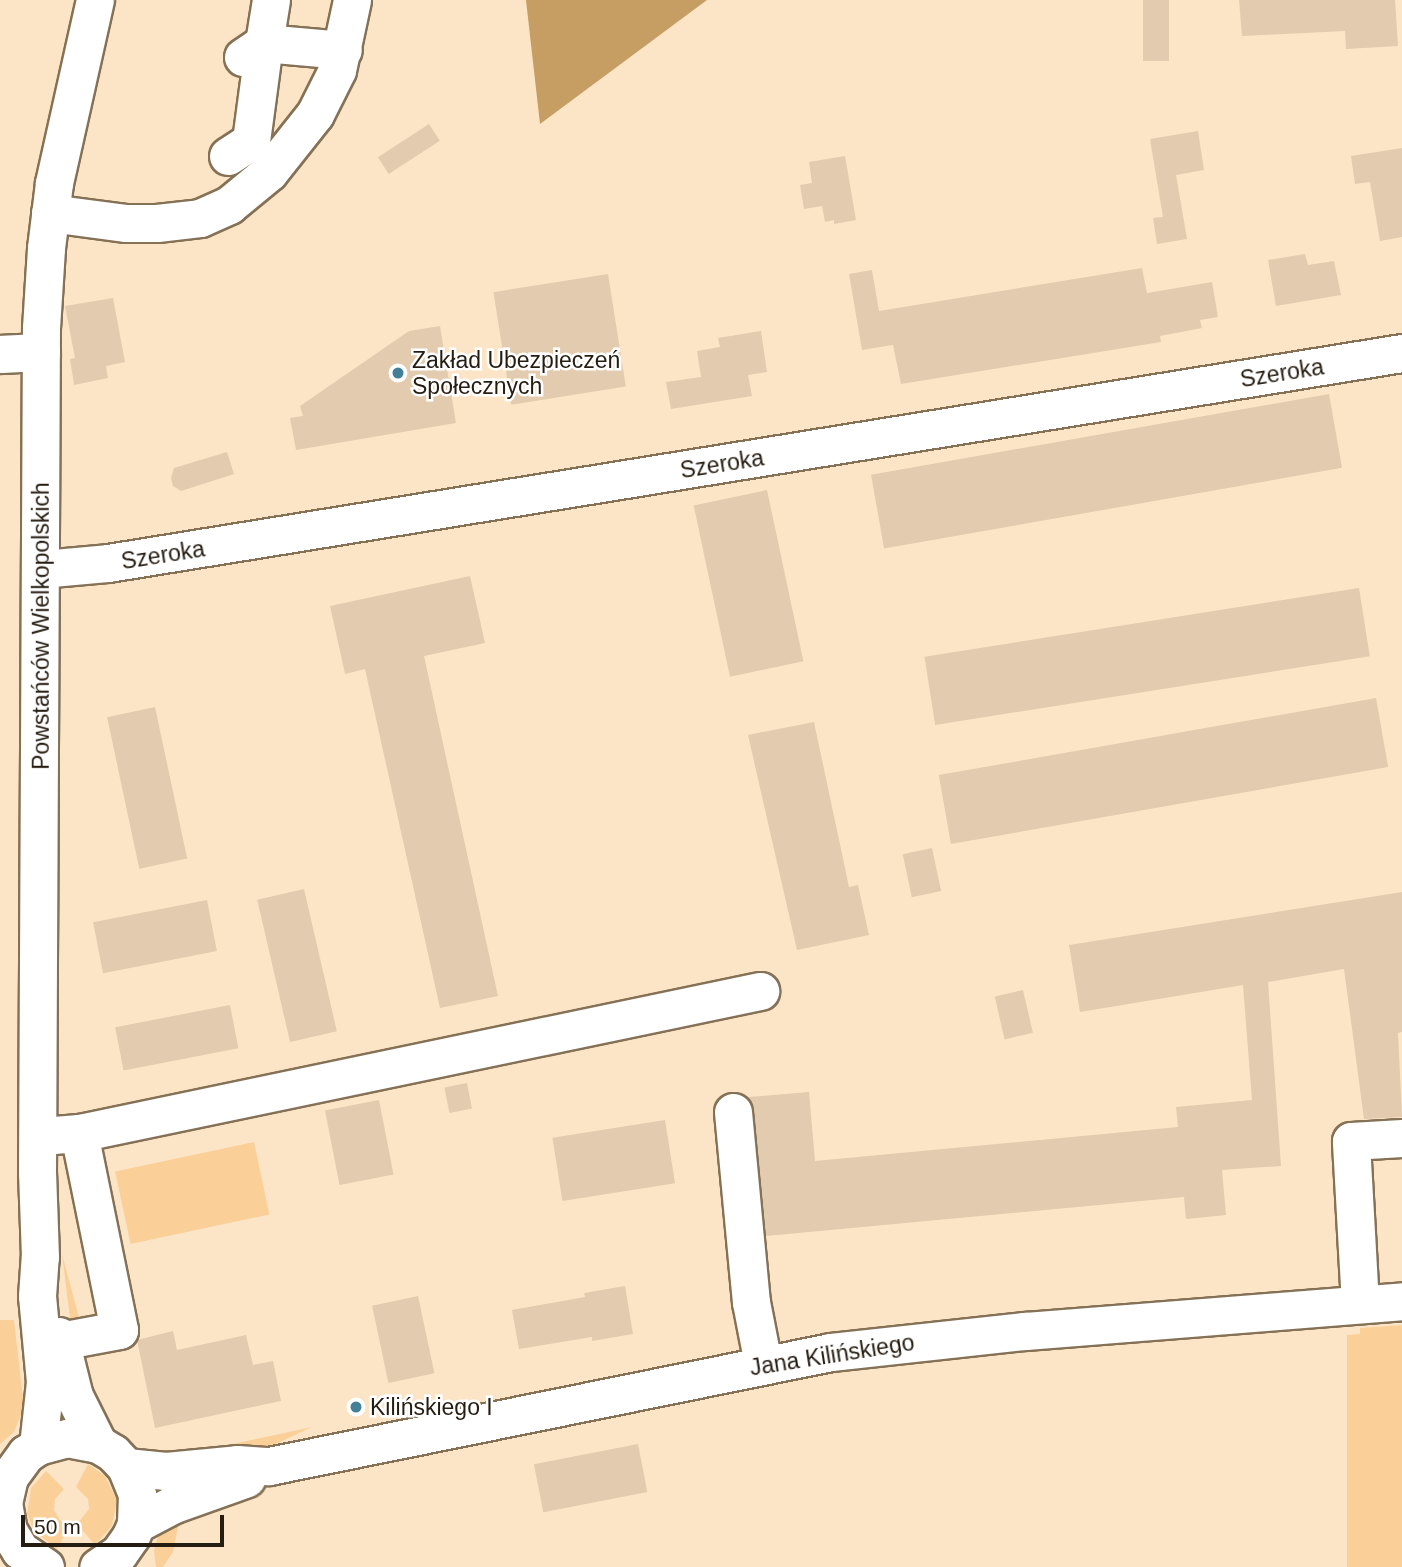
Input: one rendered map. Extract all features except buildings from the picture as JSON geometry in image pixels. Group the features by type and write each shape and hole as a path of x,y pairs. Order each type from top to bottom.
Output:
{"street":[{"name":"Powstańców Wielkopolskich","path":"38,1446 44,1400 37,1296 40,1257 37,1136 42,569 41,352 50,213 65,124 95,0"},
{"path":"50,213 126,223 157,223 200,218 229,205 269,172 302,134 326,93 343,50 352,0"},
{"path":"250,65 343,50"},
{"path":"0,354 41,352"},
{"name":"Szeroka","path":"42,569 108,563 1402,353"},
{"path":"37,1136 79,1133 760,990"},
{"path":"733,1112 751,1302 763,1364"},
{"path":"60,1341 119,1329 79,1133"},
{"path":"1360,1304 1351,1141 1402,1138"},
{"name":"Powstańców Wielkopolskich","path":"40,1257 51,1291 74,1396 98,1444"},
{"name":"Jana Kilińskiego","path":"126,1466 166,1471 237,1464 270,1466 831,1352 931,1340 1402,1301"},
{"path":"45,1567 20,1550 4,1530 5,1480 17,1464 38,1446 67,1438 98,1444 126,1466 137,1494 137,1542 98,1567"},
{"name":"Jana Kilińskiego","path":"137,1542 174,1504 252,1476 270,1466"}],"shaded area":[{"path":"526,0 707,0 540,124"},
{"path":"254,1142 269,1214 130,1244 115,1172"},
{"path":"62,1254 81,1325 70,1318"},
{"path":"0,1320 14,1320 24,1407 14,1432 0,1444"},
{"path":"1402,1325 1402,1567 1347,1567 1347,1335 1360,1334 1360,1328"},
{"path":"312,1427 265,1449 195,1452"},
{"path":"88,1464 105,1476 117,1500 112,1526 95,1545 77,1524 89,1509 88,1499 76,1487"},
{"path":"46,1471 64,1489 55,1499 54,1510 60,1520 70,1526 57,1549 34,1531 27,1514 31,1488"},
{"path":"181,1512 173,1552 163,1567 156,1567 154,1551 158,1535"}],"place":[{"name":"Zakład Ubezpieczeń Społecznych","path":"398,373"},
{"name":"Kilińskiego I","path":"356,1407"}]}
